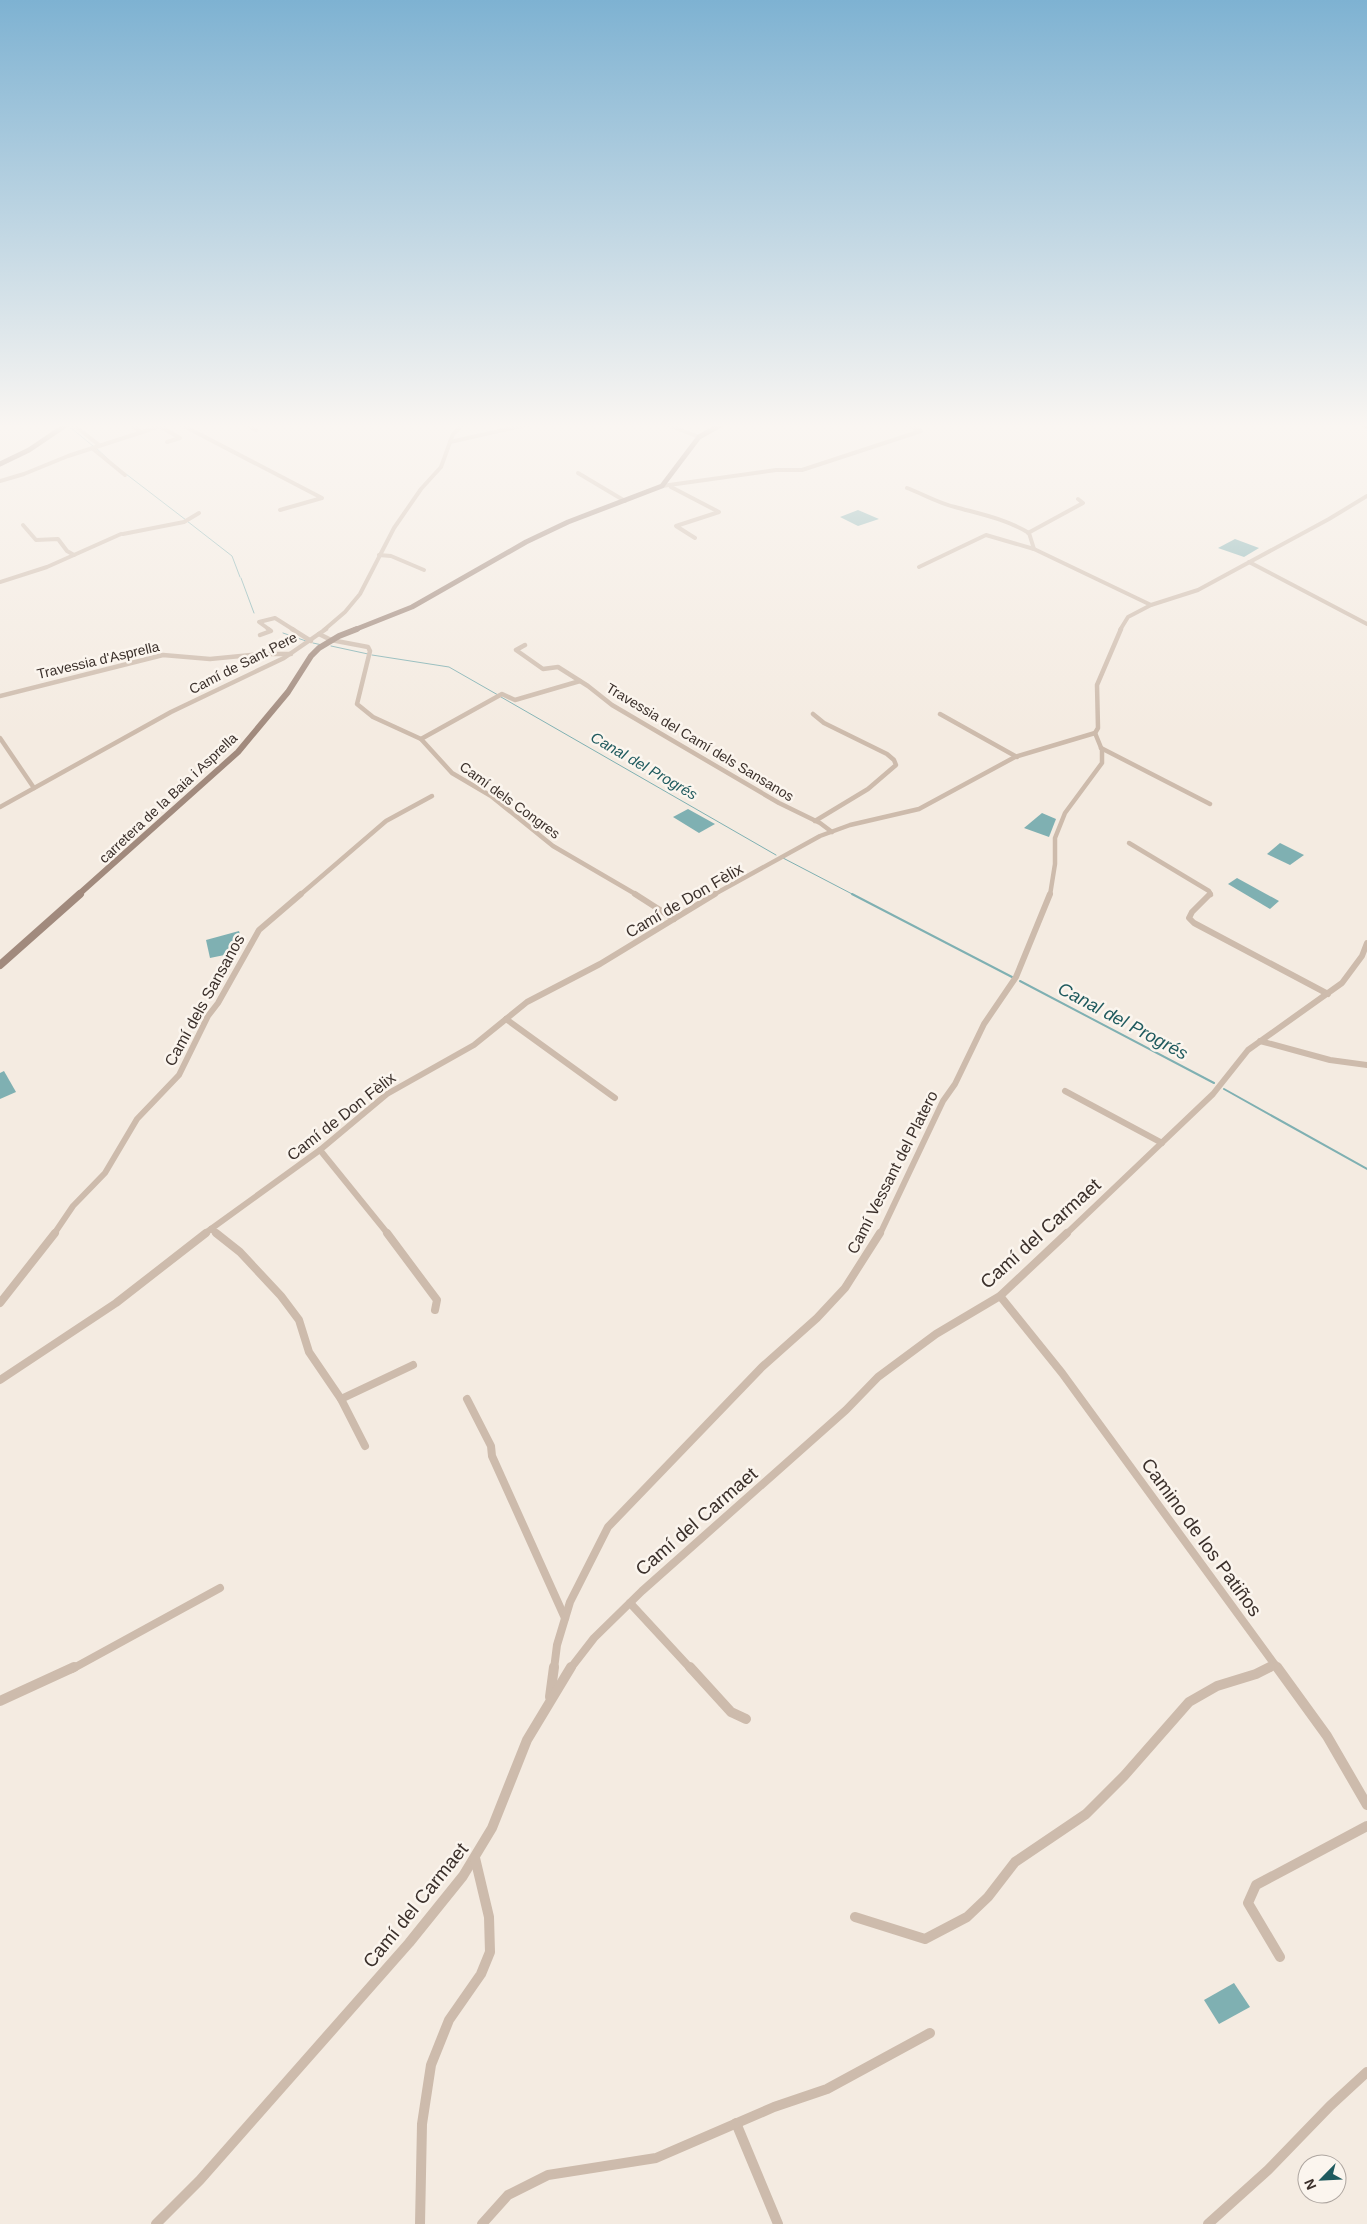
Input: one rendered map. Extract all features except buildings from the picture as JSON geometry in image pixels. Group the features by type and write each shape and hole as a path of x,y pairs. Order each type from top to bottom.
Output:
{"main road":[{"name":"carretera de la Baia i Asprella","path":"0,965 228,762 288,692 311,656 331,640 412,607 526,542 558,527"}],"street":[{"path":"25,527 36,540 58,539 67,551 74,554"},
{"path":"0,582 16,579 56,565 74,554 122,534 156,527"},
{"name":"Camí de Sant Pere","path":"0,807 171,712 291,654 311,641 353,604 395,527"},
{"path":"677,527 695,538"},
{"path":"1017,527 1028,533 1034,549"},
{"path":"1028,533 1039,527"},
{"path":"1210,804 1101,748 1095,733 1098,728 1097,685 1109,660 1116,638 1128,617 1151,606 1198,590 1312,527"},
{"path":"919,567 986,535 1034,549 1151,606"},
{"path":"379,555 390,556 424,570"},
{"path":"1249,562 1367,624"},
{"path":"260,635 271,631 259,622 275,618 311,641"},
{"name":"Camí dels Congres","path":"319,634 331,640 363,644 370,651 357,704 373,717 409,732 421,740 452,773 491,796 554,846 602,873 674,919"},
{"name":"Travessia del Camí dels Sansanos","path":"525,645 516,650 543,669 558,667 580,681 612,706 779,804 815,821 832,832"},
{"name":"Travessia d'Asprella","path":"0,696 163,655 184,655 210,659 259,652 291,654"},
{"path":"421,740 502,694 515,700 580,681"},
{"path":"813,714 824,722 887,754 894,760 896,765 868,789 815,821"},
{"path":"940,714 1017,757"},
{"name":"Camí de Don Fèlix","path":"0,1380 116,1303 212,1229 320,1150 387,1094 474,1045 527,1002 600,964 800,847 850,825 919,809 988,770 1017,757 1095,733"},
{"path":"0,738 34,788"},
{"name":"Camí Vessant del Platero","path":"550,1700 557,1645 570,1602 608,1527 762,1367 817,1318 840,1294 875,1244 939,1110 955,1084 984,1024 1016,977 1051,892 1055,864 1055,838 1065,813 1102,763 1101,748"},
{"name":"Camí dels Sansanos","path":"0,1303 60,1226 73,1206 105,1173 138,1119 179,1075 208,1016 259,930 386,821 432,796"},
{"path":"1129,843 1209,891 1211,895 1192,912 1189,918 1194,923 1328,994"},
{"name":"Camí del Carmaet","path":"156,2224 200,2180 409,1943 475,1858 492,1828 527,1740 572,1665 594,1638 630,1603 846,1410 878,1377 936,1334 1000,1296 1213,1094 1248,1050 1342,983 1352,972 1367,943"},
{"path":"506,1019 615,1098"},
{"path":"1260,1041 1360,1066 1367,1065"},
{"path":"1065,1091 1162,1143"},
{"path":"320,1150 379,1222 437,1300 435,1310"},
{"path":"212,1229 240,1252 299,1320 309,1352 341,1399 365,1446"},
{"name":"Camino de los Patiños","path":"1000,1296 1062,1373 1327,1736 1367,1804"},
{"path":"341,1399 413,1365"},
{"path":"467,1399 492,1446 492,1456 565,1618"},
{"path":"0,1701 73,1668 220,1588"},
{"path":"630,1603 731,1712 746,1719"},
{"path":"856,1917 925,1939 967,1917 988,1897 1015,1862 1086,1814 1124,1776 1189,1702 1217,1686 1256,1674 1275,1665"},
{"path":"1280,1957 1248,1903 1256,1884 1367,1826"},
{"path":"420,2224 421,2114 431,2065 442,2033 456,2008 481,1973 490,1952 491,1931 475,1858"},
{"path":"482,2224 508,2195 548,2175 656,2158 774,2107 826,2088 930,2033"},
{"path":"1208,2224 1268,2170 1330,2106 1367,2072"},
{"path":"736,2123 778,2224"}],"water":[{"path":"1235,539 1259,548 1244,557 1218,548"},
{"path":"688,809 715,824 699,833 673,817"},
{"path":"1042,813 1056,819 1049,837 1024,828"},
{"path":"1280,843 1304,855 1290,865 1267,854"},
{"path":"1237,878 1279,901 1270,909 1228,884"},
{"path":"239,931 243,943 239,952 210,958 206,940"},
{"path":"4,1071 16,1092 0,1099 0,1073"},
{"path":"1234,1983 1250,2007 1219,2024 1204,2000"}],"waterway":[{"name":"Canal del Progrés","path":"194,527 232,556 240,577"},
{"name":"Canal del Progrés","path":"241,578 254,613"},
{"name":"Canal del Progrés","path":"283,633 306,641"},
{"name":"Canal del Progrés","path":"313,643 322,645"},
{"name":"Canal del Progrés","path":"331,646 368,654"},
{"name":"Canal del Progrés","path":"372,655 449,667 498,695"},
{"name":"Canal del Progrés","path":"501,697 776,855"},
{"name":"Canal del Progrés","path":"783,858 854,895"},
{"name":"Canal del Progrés","path":"852,894 1012,977"},
{"name":"Canal del Progrés","path":"1020,981 1214,1083"},
{"name":"Canal del Progrés","path":"1224,1089 1367,1169"}]}
